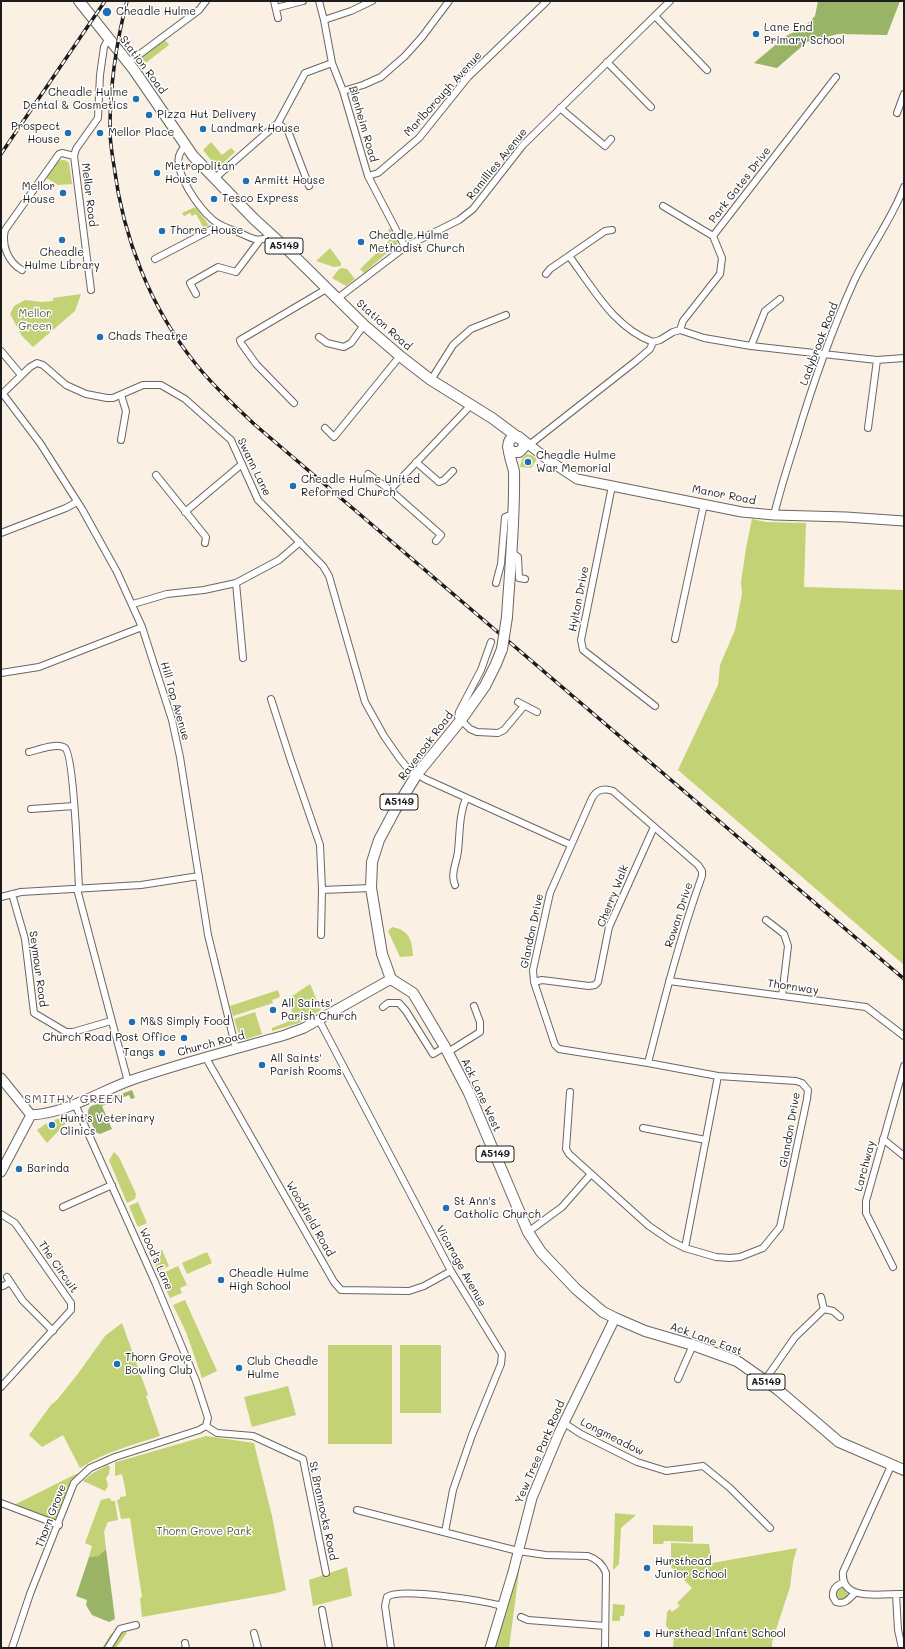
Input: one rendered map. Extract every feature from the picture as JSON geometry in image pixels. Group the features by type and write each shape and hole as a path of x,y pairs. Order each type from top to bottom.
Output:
{"main road":[{"name":"Station Road","path":"79,1 128,63 185,145 214,179 254,219 272,234 328,288 364,325 431,380 492,418 522,445"},
{"name":"Station Road","path":"492,418 508,445"},
{"path":"513,437 522,445 512,452 508,445 513,437"},
{"name":"Ravenoak Road","path":"391,979 382,954 371,888 372,862 379,840 395,810 416,776 461,720 485,686 502,649 507,617 513,514 514,470 508,445"},
{"name":"Ravenoak Road","path":"514,470 522,445"},
{"name":"Ack Lane West","path":"391,979 414,993 447,1050 469,1093 528,1232 541,1252 576,1289 603,1312 615,1318"},
{"name":"Ack Lane East","path":"615,1318 645,1331 693,1345 737,1361 777,1389 839,1442 891,1466 904,1470"}],"street":[{"path":"128,63 199,10 206,1"},
{"path":"278,18 275,4 303,1"},
{"name":"Blenheim Road","path":"319,1 332,63 343,91 368,176 405,247"},
{"path":"324,20 352,11 372,1"},
{"path":"343,91 363,85 381,77 410,51 436,19 448,1"},
{"name":"Marlborough Avenue","path":"368,176 378,173 419,138 468,77 546,1"},
{"name":"Ramillies Avenue","path":"338,298 405,247 458,220 473,209 523,144 670,1"},
{"path":"655,16 707,70"},
{"name":"Mellor Road","path":"91,290 74,156 76,148 98,118 100,75 104,47 108,39"},
{"path":"607,62 651,107"},
{"path":"214,179 278,123 305,73 332,63"},
{"name":"Park Gates Drive","path":"680,330 683,321 720,274 722,258 713,236 836,77"},
{"path":"897,113 904,94"},
{"path":"560,108 605,146 611,139"},
{"path":"278,123 288,131 309,186"},
{"path":"185,145 179,158 185,181 194,199 208,215 220,225 260,240 265,240 272,234"},
{"path":"22,270 15,266 5,249 3,238 5,230 59,154 62,153 74,156"},
{"name":"Ladybrook Road","path":"774,515 778,496 805,408 825,354 855,280 896,208 904,188"},
{"path":"663,206 713,236"},
{"path":"154,259 220,225"},
{"path":"546,274 550,269 605,231 612,230"},
{"path":"196,294 190,283 218,267 236,272 260,240"},
{"path":"569,256 613,315 627,328 654,342"},
{"path":"294,403 256,364 239,338 328,288"},
{"path":"751,346 765,311 780,299"},
{"path":"431,380 453,345 471,329 506,315"},
{"path":"319,337 327,343 344,347 351,343 364,325"},
{"path":"522,445 533,442 636,361 650,349 654,342 680,330 704,338 751,346 877,360 904,358"},
{"path":"1,351 21,375"},
{"path":"325,428 334,437 400,356"},
{"path":"868,428 877,360"},
{"name":"Swann Lane","path":"2,394 30,367 40,364 66,385 76,390 107,398 121,395 143,385 161,385 185,399 231,440 258,500 274,518 323,566 329,576 365,702 384,736 400,759 416,776"},
{"name":"Hill Top Avenue","path":"2,394 40,443 77,502 133,604 142,627 172,720 180,757 204,912 214,964 236,1049"},
{"path":"121,395 126,411 121,440"},
{"path":"390,490 471,405"},
{"name":"Manor Road","path":"522,445 533,453 547,459 577,479 742,512 774,515 846,517 904,521"},
{"path":"416,462 439,482 444,480 453,472"},
{"path":"185,512 242,464"},
{"path":"368,474 390,490 441,535 436,541"},
{"path":"156,475 206,537 205,543"},
{"name":"Hylton Drive","path":"612,486 582,640 583,650 655,706"},
{"path":"1,533 66,508 77,502"},
{"path":"675,639 704,504"},
{"path":"496,583 501,564 505,517 513,514"},
{"path":"133,604 167,594 204,590 236,583 279,560 300,542"},
{"name":"Ravenoak Road","path":"511,552 518,557 519,578 525,579"},
{"path":"236,583 243,658"},
{"path":"1,673 39,667 142,627"},
{"path":"491,642 481,670 459,712 458,717 470,729 477,732 498,734 504,730 524,706"},
{"path":"271,699 320,845 322,890 321,935"},
{"path":"518,702 536,712"},
{"path":"29,752 59,746 65,748 68,752 74,806 78,888 111,1021 128,1082"},
{"path":"416,776 571,845"},
{"name":"Rowan Drive","path":"571,845 595,792 602,789 613,791 698,864 702,871 702,876 687,916 648,1063"},
{"path":"455,885 450,874 458,850 459,825 466,798"},
{"path":"31,809 74,806"},
{"name":"Cherry Walk","path":"534,982 542,980 589,986 595,985 598,982 609,927 654,827"},
{"name":"Glandon Drive","path":"570,1092 566,1149 569,1154 649,1226 671,1241 685,1248 716,1257 730,1258 752,1253 763,1248 772,1239 780,1227 784,1216 808,1100 808,1090 802,1083 796,1081 718,1076 559,1049 555,1045 534,982 533,970 550,893 571,845"},
{"path":"1,897 33,891 141,885 199,876"},
{"path":"322,890 371,888"},
{"name":"Seymour Road","path":"12,894 25,939 34,1013 66,1032 73,1032 111,1021"},
{"path":"766,920 784,934 788,946 782,996"},
{"name":"Church Road","path":"31,1115 44,1114 75,1104 167,1068 285,1035 304,1028 391,979"},
{"name":"Thornway","path":"669,981 866,1007 904,1036"},
{"path":"383,1007 388,1004 399,1003 406,1011 431,1055 447,1050 480,1032 480,1022 474,1006"},
{"name":"Vicarage Avenue","path":"319,1020 451,1271 502,1354 501,1364 472,1436 453,1490 445,1532"},
{"name":"Woodfield Road","path":"206,1058 334,1282 341,1290 409,1291 424,1286 451,1271"},
{"name":"Larchway","path":"893,1267 866,1213 865,1207 904,1066"},
{"path":"685,1248 718,1076"},
{"path":"1,1172 31,1115 2,1082"},
{"name":"Wood's Lane","path":"75,1104 155,1282 196,1381 208,1418 206,1426"},
{"path":"643,1128 706,1140"},
{"path":"883,1139 904,1156"},
{"path":"528,1232 562,1207 591,1174"},
{"path":"63,1207 112,1185"},
{"name":"The Circuit","path":"1,1214 15,1223 71,1303 72,1310 1,1387"},
{"path":"3,1286 9,1280 23,1301 53,1331"},
{"path":"821,1297 824,1309"},
{"path":"824,1309 833,1311 840,1317"},
{"path":"765,1380 795,1337 824,1309"},
{"name":"Yew Tree Park Road","path":"490,1648 532,1498 564,1422 615,1318"},
{"path":"678,1379 693,1345"},
{"name":"Longmeadow","path":"564,1422 581,1434 637,1462 666,1471 703,1466 730,1488 770,1528"},
{"name":"Thorn Grove","path":"12,1648 30,1594 74,1483 90,1468 115,1457 199,1430 206,1426"},
{"name":"St Brannocks Road","path":"206,1426 218,1433 253,1436 303,1459 326,1573"},
{"path":"891,1466 843,1572 843,1582 848,1589 855,1593 875,1595 904,1594"},
{"path":"1,1503 58,1525"},
{"path":"357,1510 518,1551 546,1555 588,1556 594,1558 599,1562 606,1573 605,1648"},
{"path":"843,1582 836,1586 832,1594 836,1602 843,1603 855,1593"},
{"path":"391,1648 385,1606 387,1597 390,1594 402,1593 469,1599 502,1606"},
{"path":"896,1594 898,1630 902,1648"},
{"path":"322,1610 329,1648"},
{"path":"521,1617 528,1620 605,1626"},
{"path":"108,1648 120,1629 136,1625"},
{"path":"254,1634 258,1648"}],"green space":[{"path":"818,1 900,1 887,35 838,34 807,42 777,68 754,63 786,36 804,27 815,16"},
{"path":"163,40 169,45 143,65 139,61 139,58"},
{"path":"211,142 222,155 231,148 235,152 222,164 214,164 203,150"},
{"path":"61,160 65,160 69,163 72,184 58,185 46,178 56,163"},
{"path":"195,207 209,225 193,234 203,227 196,214 192,216 190,213 184,216 182,213"},
{"path":"391,228 398,239 397,244 364,273 360,269 389,241 387,239 391,235 388,230"},
{"path":"330,248 341,263 341,266 334,267 316,261"},
{"path":"339,269 347,269 355,279 346,286 332,278"},
{"name":"Mellor Green","path":"81,294 75,311 33,347 22,336 10,314 14,306 25,300 42,302 53,301 53,298"},
{"path":"526,454 537,459 531,468 520,467 522,459"},
{"path":"752,519 766,522 806,523 804,587 904,590 904,965 678,770 718,685 720,665 735,630 742,594 741,582 746,548"},
{"path":"392,927 398,928 409,937 413,956 400,957 388,931"},
{"path":"310,984 321,1010 299,1023 272,1031 272,1028 287,1022 292,1016 289,1001 292,996"},
{"path":"278,990 280,996 272,1000 273,1003 233,1016 230,1006"},
{"path":"255,1012 262,1034 241,1041 234,1019"},
{"path":"132,1090 135,1098 131,1099 129,1095 102,1106 112,1129 100,1134 97,1133 88,1116 91,1106"},
{"path":"69,1115 74,1117 77,1121 69,1120 47,1143 37,1130 47,1123 49,1129 56,1127 54,1120"},
{"path":"114,1152 119,1157 136,1194 135,1199 127,1203 109,1160"},
{"path":"138,1202 147,1223 138,1227 129,1206"},
{"path":"162,1250 169,1266 158,1271 151,1255"},
{"path":"207,1252 212,1263 187,1274 182,1263"},
{"path":"178,1266 187,1285 180,1288 182,1293 170,1298 159,1275"},
{"path":"185,1300 217,1371 202,1378 186,1332 173,1305"},
{"path":"122,1323 148,1395 146,1396 160,1436 109,1453 80,1468 63,1435 42,1447 29,1435 51,1405 57,1400 77,1375 105,1336"},
{"path":"328,1345 392,1345 392,1444 328,1444"},
{"path":"400,1345 441,1345 441,1413 400,1413"},
{"path":"288,1386 296,1415 281,1419 273,1390"},
{"path":"273,1390 281,1419 252,1427 244,1397"},
{"name":"Thorn Grove Park","path":"206,1436 254,1443 272,1516 286,1590 277,1593 142,1617 140,1598 142,1597 130,1518 121,1519 117,1500 120,1499 120,1497 126,1496 126,1493 122,1474 115,1476 115,1462"},
{"path":"108,1465 110,1467 109,1474 106,1478 108,1486 105,1491 83,1481 93,1473"},
{"path":"76,1474 81,1475 74,1483 59,1525 10,1507"},
{"path":"110,1498 111,1501 115,1501 118,1520 108,1522 104,1531 106,1549 98,1556 89,1557 92,1546 85,1543 101,1500"},
{"path":"615,1513 636,1515 621,1528 619,1564 613,1570"},
{"path":"653,1525 693,1526 693,1542 664,1541 663,1544 653,1544"},
{"path":"671,1543 709,1544 712,1563 797,1548 793,1562 790,1587 772,1642 772,1648 673,1648 674,1635 666,1626 667,1612 670,1609 672,1612 680,1606 677,1603 692,1588 671,1567"},
{"path":"106,1549 115,1619 109,1622 92,1615 86,1605 87,1600 76,1596 89,1557 98,1556"},
{"path":"347,1567 352,1596 313,1606 309,1580"},
{"path":"517,1572 519,1572 509,1648 494,1648"},
{"path":"843,1583 852,1592 847,1601 836,1602 834,1590"},
{"path":"613,1604 625,1605 624,1616 620,1616 620,1621 612,1621"},
{"path":"120,1629 127,1633 116,1648 102,1648 111,1634"}],"railway":[{"path":"1,154 105,1"},
{"path":"127,1 114,65 110,114 111,144 118,193 132,245 152,295 165,319 195,363 216,387 254,424 904,979"}],"place":[{"name":"Cheadle Hulme","path":"107,12"},
{"name":"Lane End Primary School","path":"756,34"},
{"name":"Cheadle Hulme Dental & Cosmetics","path":"136,99"},
{"name":"Pizza Hut Delivery","path":"149,115"},
{"name":"Landmark House","path":"203,129"},
{"name":"Prospect House","path":"68,133"},
{"name":"Mellor Place","path":"100,133"},
{"name":"Metropolitan House","path":"157,173"},
{"name":"Armitt House","path":"246,181"},
{"name":"Mellor House","path":"63,193"},
{"name":"Tesco Express","path":"214,199"},
{"name":"Thorne House","path":"162,231"},
{"name":"Cheadle Hulme Library","path":"62,240"},
{"name":"Cheadle Hulme Methodist Church","path":"361,242"},
{"name":"Chads Theatre","path":"100,337"},
{"name":"Cheadle Hulme War Memorial","path":"528,462"},
{"name":"Cheadle Hulme United Reformed Church","path":"293,486"},
{"name":"All Saints' Parish Church","path":"273,1010"},
{"name":"M&S Simply Food","path":"132,1022"},
{"name":"Church Road Post Office","path":"184,1038"},
{"name":"Tangs","path":"162,1053"},
{"name":"All Saints' Parish Rooms","path":"262,1065"},
{"name":"Hunt's Veterinary Clinics","path":"52,1125"},
{"name":"Barinda","path":"19,1169"},
{"name":"St Ann's Catholic Church","path":"446,1208"},
{"name":"Cheadle Hulme High School","path":"221,1280"},
{"name":"Thorn Grove Bowling Club","path":"117,1364"},
{"name":"Club Cheadle Hulme","path":"239,1368"},
{"name":"Hursthead Junior School","path":"647,1568"},
{"name":"Hursthead Infant School","path":"647,1634"}],"district":[{"name":"SMITHY GREEN","path":"74,1099"}]}
